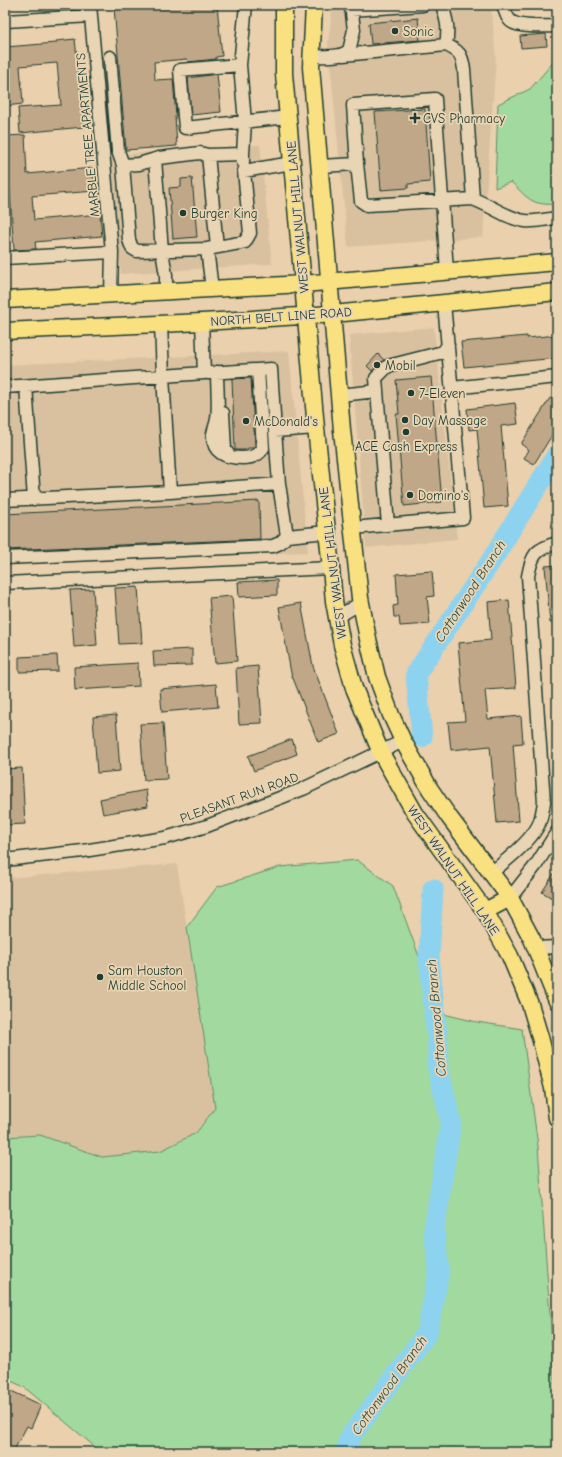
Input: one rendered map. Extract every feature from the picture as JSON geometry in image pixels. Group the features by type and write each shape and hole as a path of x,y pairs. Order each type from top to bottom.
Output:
{"main road":[{"name":"WEST WALNUT HILL LANE","path":"284,5 284,74 292,164 316,428 331,568 342,645 354,688 381,753 415,813 485,911 510,956 530,1004 544,1051 557,1118"},
{"name":"WEST WALNUT HILL LANE","path":"314,5 311,66 340,396 361,603 377,677 391,715 403,741 430,789 448,818 510,898 536,948 557,1001"},
{"path":"5,300 303,284 557,262"},
{"name":"NORTH BELT LINE ROAD","path":"5,331 306,316 557,292"},
{"path":"327,532 353,528"},
{"path":"468,887 491,873"},
{"path":"485,911 510,898"}],"street":[{"path":"110,57 118,151 123,165 129,240 132,248 137,251 162,251 212,248 245,242 250,233 244,171 243,154 245,122 240,64 246,5"},
{"path":"343,55 349,51 354,30 351,8 423,5"},
{"path":"442,5 448,31 446,45"},
{"path":"503,5 511,22 521,25 557,26"},
{"name":"MARBLE TREE APARTMENTS","path":"5,17 6,21 91,10 112,252 111,295"},
{"path":"312,56 333,56 446,45 457,50 463,58 473,199"},
{"path":"240,64 180,70 185,128 288,117"},
{"path":"447,271 442,200 436,99 353,105 361,202 367,205 442,200 473,199 485,203 518,220 528,221 557,218"},
{"path":"123,165 139,164 155,159 200,153 208,155 243,154"},
{"path":"208,155 212,248 212,289"},
{"path":"155,159 162,251 166,275 166,292"},
{"path":"244,171 292,164"},
{"path":"320,166 357,164"},
{"path":"5,258 112,252"},
{"path":"353,528 463,518 444,303"},
{"path":"202,322 204,373"},
{"path":"160,324 170,492"},
{"path":"388,525 376,378 388,366 443,352 448,345"},
{"path":"5,387 270,369 279,484 287,536"},
{"path":"220,372 225,450 230,456 241,458 251,457 261,452 264,448 258,370"},
{"path":"452,388 557,377"},
{"path":"26,386 34,499"},
{"path":"340,396 377,391"},
{"path":"275,431 316,428"},
{"path":"5,500 170,492 279,484"},
{"path":"5,558 273,546 280,543 287,536 327,532"},
{"path":"491,873 515,853 530,837 540,822 543,809 544,802 528,576 530,562 536,553 545,547 557,543"},
{"path":"5,583 331,568"},
{"path":"337,617 361,603"},
{"name":"PLEASANT RUN ROAD","path":"5,860 83,851 158,839 207,826 303,789 381,753 403,741"},
{"path":"510,898 536,865 557,832"},
{"path":"536,948 557,947"}],"shaded area":[{"path":"333,5 491,5 496,59 483,237 348,247 328,42"},
{"path":"260,145 272,264 121,274 111,155"},
{"path":"434,327 457,539 366,548 349,335"},
{"path":"289,351 308,552 5,565 5,365"},
{"name":"Sam Houston Middle School","path":"177,864 215,1108 196,1133 160,1151 102,1157 40,1135 5,1137 5,878"}],"green space":[{"path":"557,58 557,204 541,204 526,197 511,182 495,188 498,104 530,89"},
{"path":"357,860 393,886 420,959 435,1012 477,1022 522,1029 538,1146 554,1372 557,1391 557,1452 101,1452 24,1387 5,1378 5,1137 40,1135 102,1157 160,1151 196,1133 215,1108 187,927 217,887 280,867"}],"building":[{"path":"140,5 217,5 222,56 216,57 216,59 188,62 187,59 154,62 155,80 173,79 177,146 126,150 114,7"},
{"name":"Sonic","path":"418,18 420,40 371,44 369,23"},
{"path":"546,34 547,46 521,48 520,36"},
{"path":"75,39 84,127 20,133 18,108 61,105 57,63 20,66 23,104 5,106 5,47 56,43 56,41"},
{"path":"217,74 221,112 191,115 188,78"},
{"name":"CVS Pharmacy","path":"425,109 430,182 408,184 408,188 381,190 375,112"},
{"path":"25,135 27,174 93,168 95,191 32,196 34,220 100,214 102,236 35,242 36,249 14,250 6,136"},
{"name":"Burger King","path":"192,178 197,237 173,239 169,188 181,187 181,179"},
{"path":"557,335 557,358 464,367 461,342"},
{"path":"378,354 384,360 372,371 367,366"},
{"path":"431,377 442,502 404,506 396,414 399,414 396,380"},
{"name":"McDonald's","path":"251,378 255,446 254,448 248,448 247,450 235,450 232,379"},
{"path":"550,398 557,402 557,427 534,464 524,458 529,450 521,444"},
{"path":"515,403 518,424 501,426 508,506 484,508 477,429 469,430 467,409"},
{"path":"259,501 260,539 5,550 5,514"},
{"path":"557,565 557,622 550,623 545,566"},
{"path":"432,571 434,596 427,597 430,624 400,626 399,617 394,617 393,606 398,605 396,574"},
{"path":"277,580 277,595 239,597 238,582"},
{"path":"138,587 142,643 119,644 115,588"},
{"path":"93,589 97,645 74,647 70,590"},
{"path":"232,596 237,661 215,663 209,598"},
{"path":"509,600 516,688 485,690 488,719 521,716 523,743 513,744 519,821 497,823 490,746 451,750 448,722 465,721 458,643 491,640 488,602"},
{"path":"301,603 313,666 339,734 318,742 291,673 279,607"},
{"path":"192,649 192,665 154,666 153,651"},
{"path":"57,655 58,671 19,672 19,657"},
{"path":"138,663 139,686 75,690 74,667"},
{"path":"258,666 262,723 239,724 236,668"},
{"path":"216,684 218,707 162,712 160,689"},
{"path":"116,715 120,771 97,773 93,717"},
{"path":"163,723 167,779 144,780 140,724"},
{"path":"292,739 297,754 254,771 248,756"},
{"path":"22,768 25,824 5,825 5,769"},
{"path":"146,790 148,806 103,814 100,799"},
{"path":"557,869 557,901 542,892"},
{"path":"5,1388 41,1405 31,1428 27,1426 13,1452 5,1452"}],"waterway":[{"name":"Cottonwood Branch","path":"422,737 416,674 491,561 557,455"},
{"name":"Cottonwood Branch","path":"345,1452 351,1436 427,1333 439,1271 434,1230 451,1122 437,1064 438,1047 429,957 433,889"}],"place":[{"name":"Sonic","path":"395,31"},
{"name":"CVS Pharmacy","path":"415,118"},
{"name":"Burger King","path":"183,213"},
{"name":"Mobil","path":"377,365"},
{"name":"7-Eleven","path":"411,393"},
{"name":"Day Massage","path":"405,420"},
{"name":"McDonald's","path":"246,421"},
{"name":"ACE Cash Express","path":"406,432"},
{"name":"Domino's","path":"410,495"},
{"name":"Sam Houston Middle School","path":"100,977"}]}
